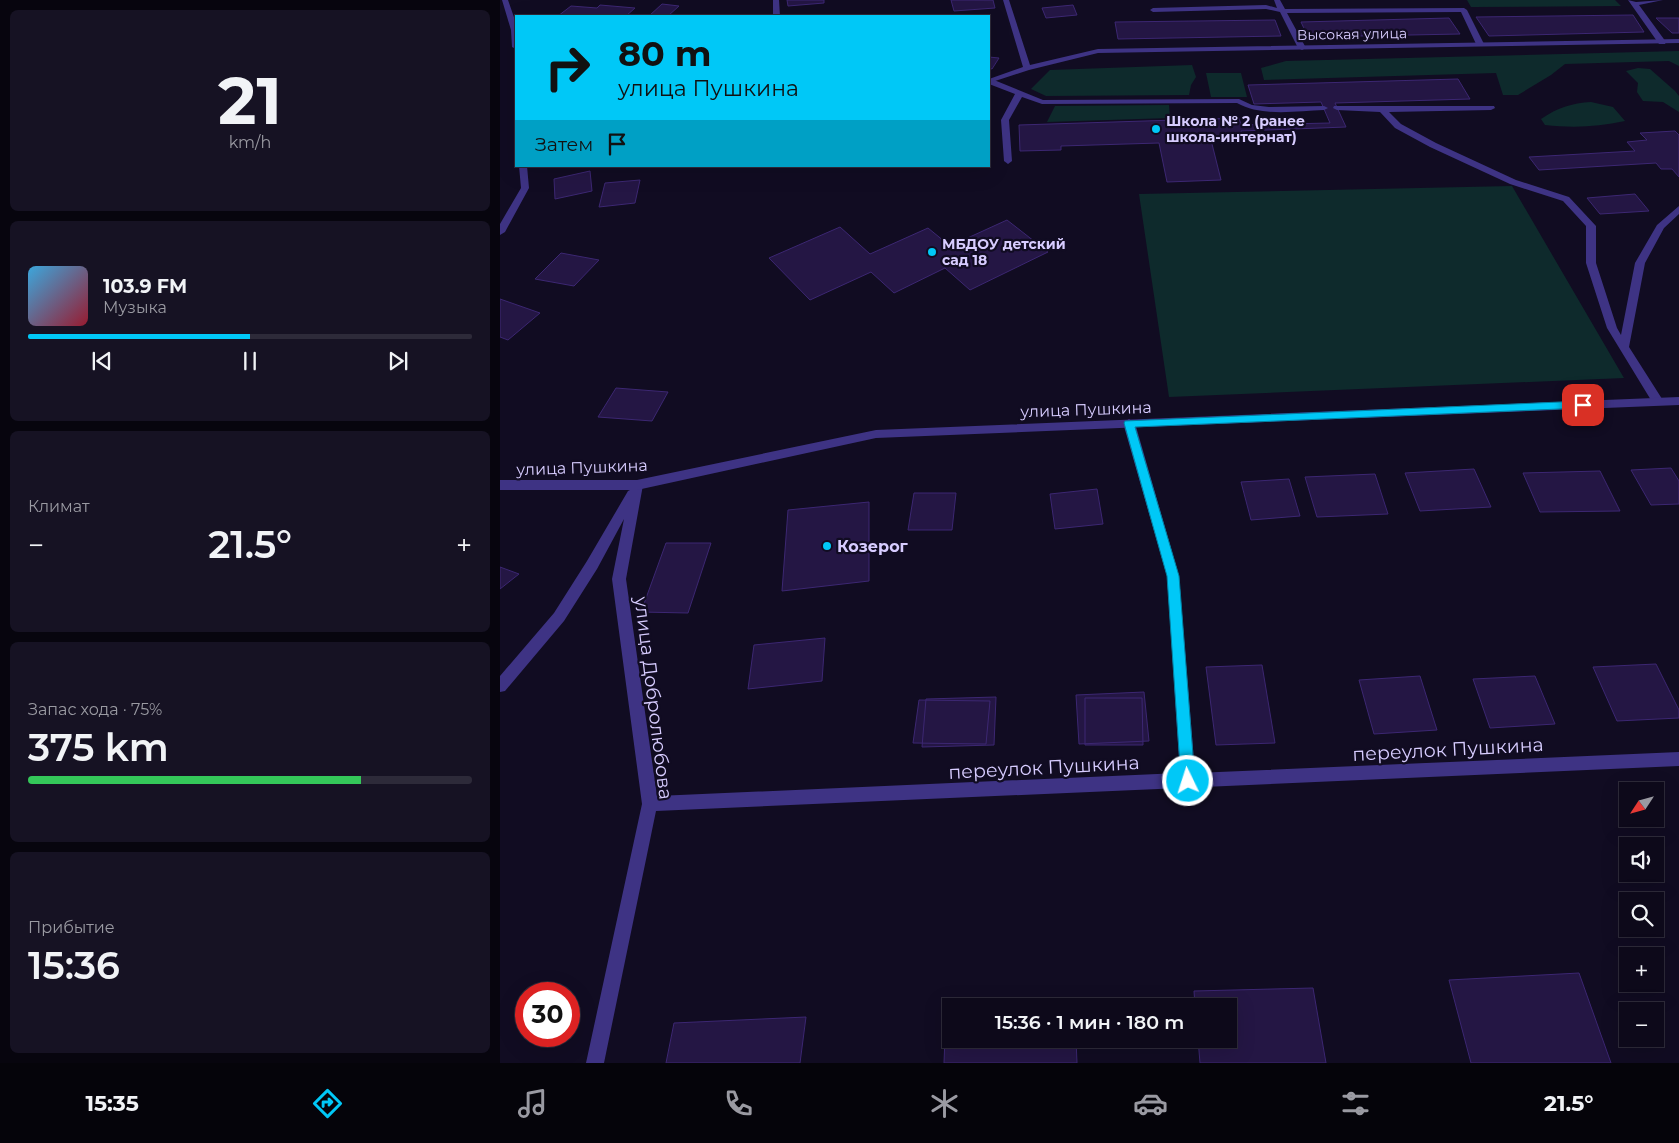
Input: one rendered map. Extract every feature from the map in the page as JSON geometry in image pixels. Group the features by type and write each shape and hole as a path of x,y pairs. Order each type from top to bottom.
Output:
{"street":[{"path":"505,0 515,27"},
{"path":"776,0 777,15"},
{"path":"1006,0 1027,68"},
{"path":"1277,0 1302,48"},
{"path":"1632,2 1660,0"},
{"path":"1632,2 1662,42"},
{"path":"1153,10 1266,7 1283,11 1464,10 1480,44"},
{"name":"Высокая улица","path":"990,82 1027,68 1098,51 1679,41"},
{"path":"990,82 1042,102 1201,100 1239,101 1250,107 1269,109 1324,108"},
{"path":"1008,161 1005,120 1020,93"},
{"path":"1337,108 1382,110 1491,108"},
{"path":"1382,110 1398,126 1432,145 1513,182 1566,199 1591,226 1591,263 1612,328 1658,402"},
{"path":"500,232 525,188 523,167"},
{"path":"1624,348 1640,263 1660,227 1679,209"},
{"name":"улица Пушкина","path":"500,485 637,485 876,434 1679,401"},
{"path":"1129,423 1173,576 1188,781"},
{"path":"500,686 559,617 592,565 637,485"},
{"name":"улица Добролюбова","path":"595,1063 650,804 619,579 637,485"},
{"name":"переулок Пушкина","path":"650,804 1679,759"}],"green space":[{"path":"1467,0 1615,0 1621,6 1471,7"},
{"path":"1679,51 1679,66 1669,61 1565,64 1518,95 1503,95 1496,73 1264,80 1261,68 1286,61"},
{"path":"1192,65 1196,77 1191,85 1189,95 1046,96 1031,89 1050,70"},
{"path":"1638,68 1650,69 1675,91 1679,96 1679,112 1663,102 1643,101 1637,92 1638,83 1626,71"},
{"path":"1206,73 1241,73 1247,97 1211,97"},
{"path":"1591,102 1613,107 1625,121 1595,126 1565,126 1545,125 1541,119 1565,107"},
{"path":"1169,105 1170,118 1047,122 1055,106"},
{"path":"1512,186 1624,378 1169,397 1139,194"}],"building":[{"path":"787,0 824,0 824,3 788,6"},
{"path":"951,0 993,0 995,8 954,11"},
{"path":"662,4 679,6 669,15 650,15"},
{"path":"600,5 635,8 627,15 559,15 571,6 597,8"},
{"path":"1073,5 1077,15 1046,18 1042,8"},
{"path":"1633,15 1644,32 1489,36 1476,17"},
{"path":"1449,18 1460,34 1308,37 1301,22"},
{"path":"1656,18 1679,18 1679,33 1672,33"},
{"path":"1275,20 1281,36 1118,39 1115,22"},
{"path":"990,57 999,58 992,69 990,68"},
{"name":"Школа № 2 (ранее школа-интернат)","path":"1458,79 1470,99 1335,103 1346,127 1241,131 1243,139 1211,140 1221,180 1167,182 1159,143 1061,146 1061,150 1020,151 1019,125 1239,118 1241,125 1330,123 1321,102 1254,104 1248,85"},
{"path":"1675,131 1679,135 1679,177 1672,169 1661,169 1656,163 1539,170 1529,157 1635,151 1627,142 1647,140 1640,133"},
{"path":"590,171 592,191 555,199 554,179"},
{"path":"640,180 635,203 599,207 605,183"},
{"path":"1635,194 1649,211 1600,214 1587,198"},
{"path":"1007,220 1048,252 970,290 945,268 894,293 871,272 810,300 769,258 840,227 870,254 928,228 950,246"},
{"path":"561,253 599,260 574,286 535,279"},
{"path":"500,299 540,313 508,340 500,337"},
{"path":"616,388 668,392 652,421 598,417"},
{"path":"1671,468 1679,481 1679,504 1651,505 1631,470"},
{"path":"1474,469 1491,507 1420,511 1405,473"},
{"path":"1600,471 1620,511 1540,512 1523,473"},
{"path":"1375,474 1388,514 1317,517 1305,477"},
{"path":"1289,479 1300,516 1251,520 1241,482"},
{"path":"1097,489 1103,524 1055,529 1050,494"},
{"path":"914,493 956,493 952,530 908,530"},
{"name":"Козерог","path":"869,502 869,581 782,591 788,510"},
{"path":"666,543 711,543 688,613 641,612"},
{"path":"500,567 519,574 500,589"},
{"path":"825,638 822,681 748,689 754,645"},
{"path":"1656,664 1679,710 1679,718 1617,721 1593,667"},
{"path":"1262,665 1275,743 1216,745 1206,667"},
{"path":"1420,676 1437,730 1374,734 1359,680"},
{"path":"1535,676 1555,724 1490,728 1473,679"},
{"path":"1144,692 1149,741 1079,744 1076,695"},
{"path":"996,697 994,745 922,747 926,699"},
{"path":"1085,698 1142,698 1143,745 1085,745"},
{"path":"919,700 990,701 986,744 913,743"},
{"path":"1579,973 1611,1063 1471,1063 1449,980"},
{"path":"1313,988 1326,1063 1200,1063 1199,1048 1237,1048 1237,998 1194,998 1194,991"},
{"path":"806,1017 800,1063 666,1063 674,1023"},
{"path":"945,1048 1076,1048 1077,1063 944,1063"}],"place":[{"name":"Школа № 2 (ранее школа-интернат)","path":"1156,129"},
{"name":"МБДОУ детский сад 18","path":"932,252"},
{"name":"Козерог","path":"827,546"}],"route":[{"path":"1188,781 1173,576 1129,423 1583,405"}]}
